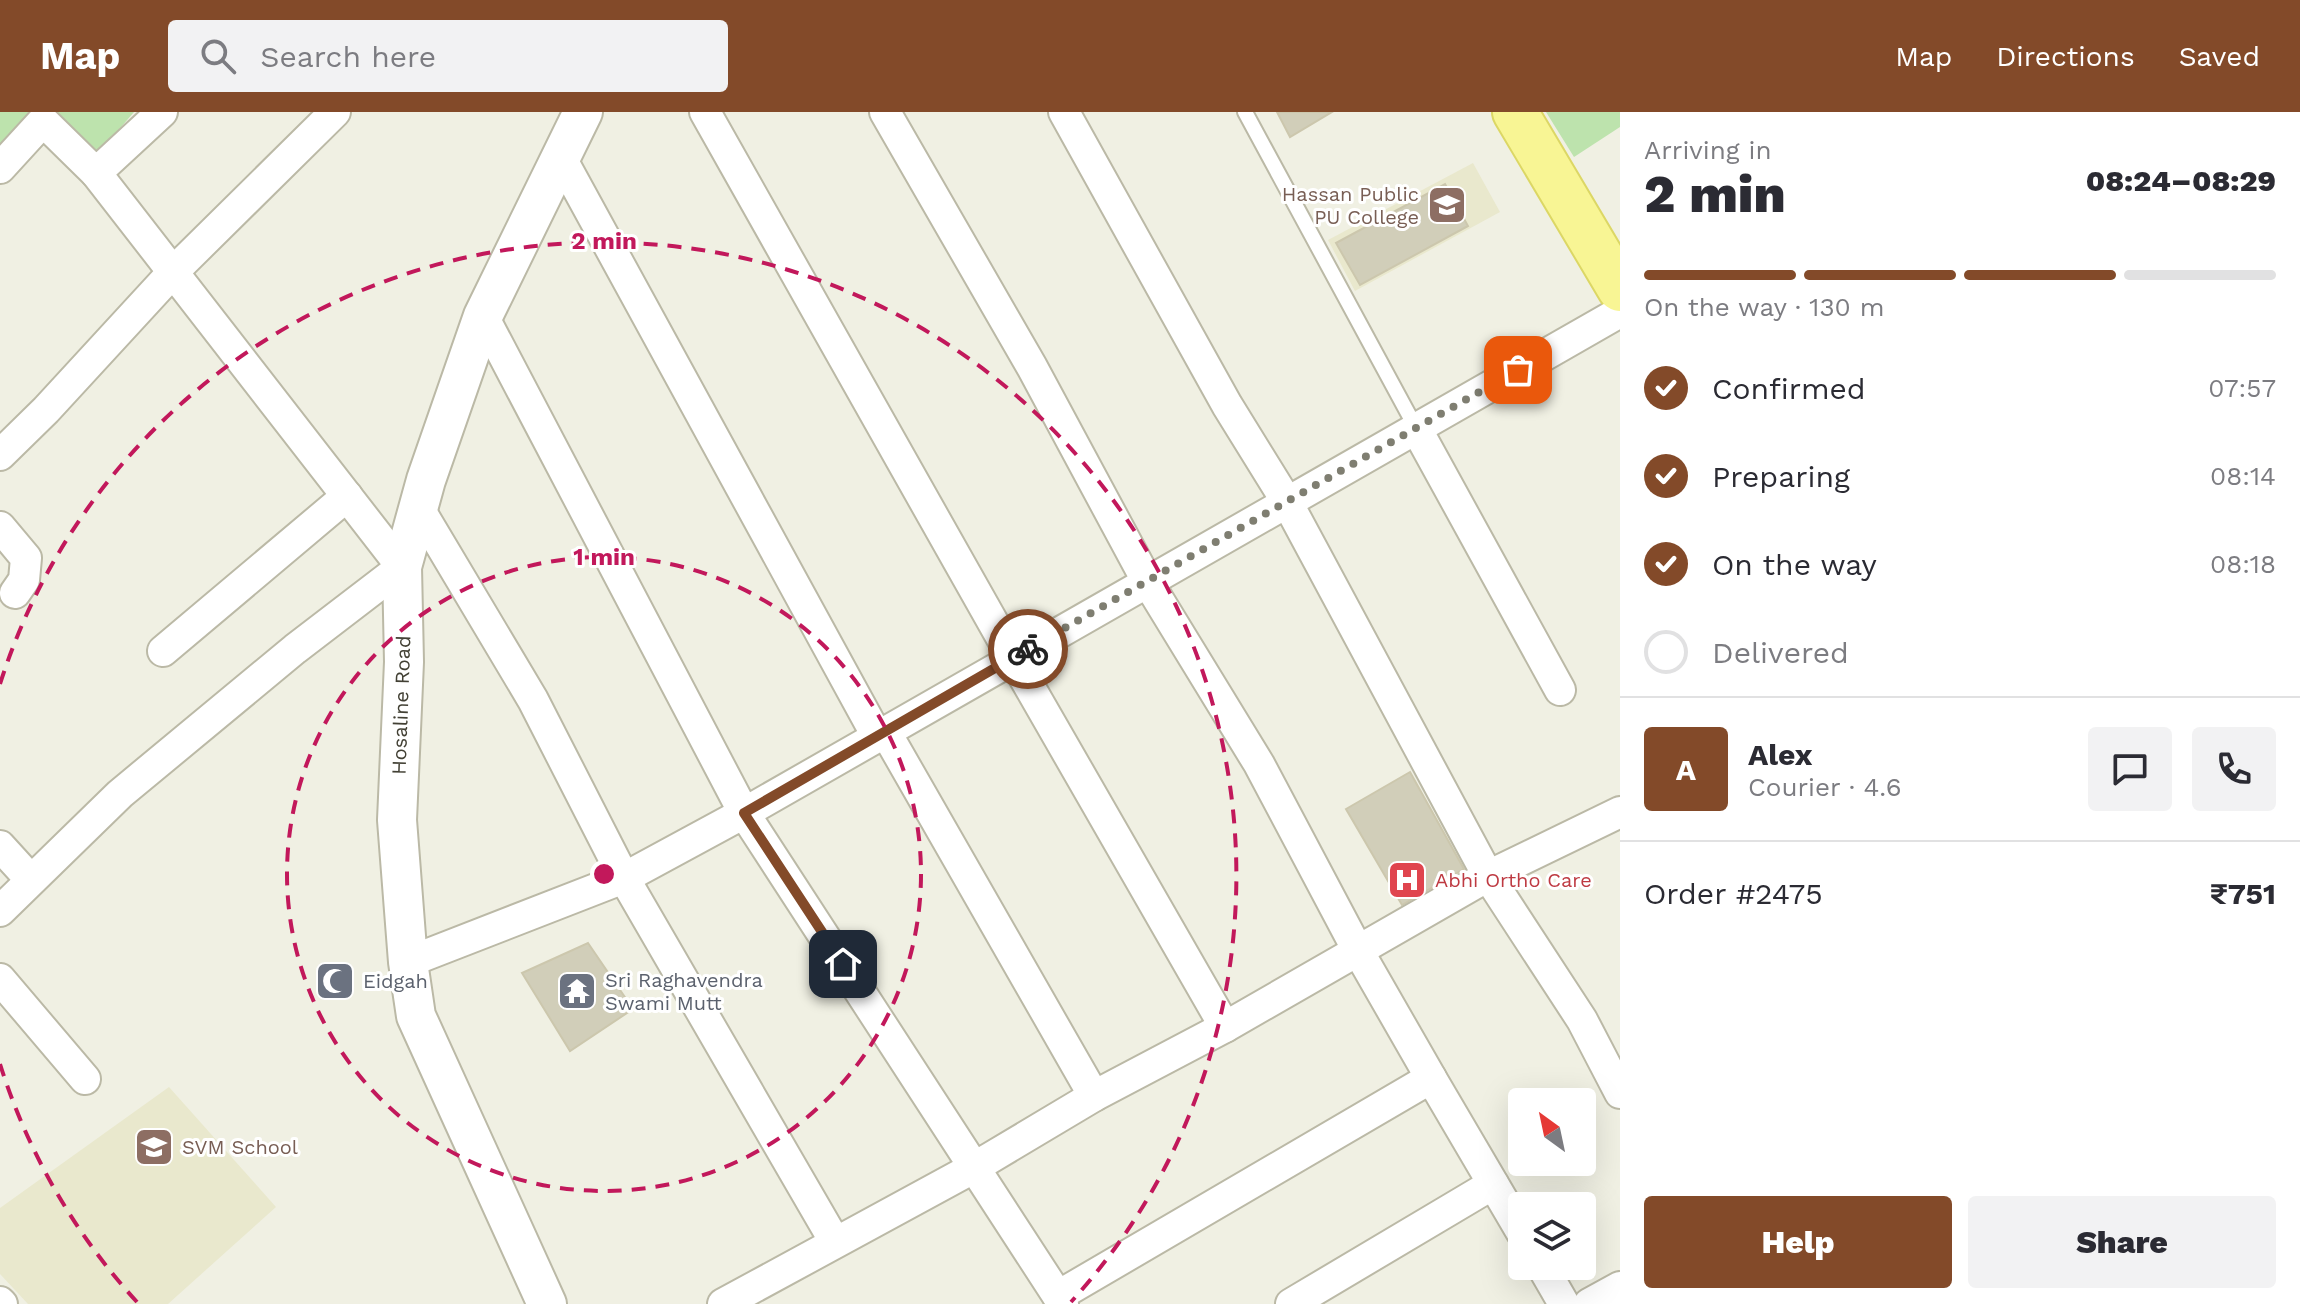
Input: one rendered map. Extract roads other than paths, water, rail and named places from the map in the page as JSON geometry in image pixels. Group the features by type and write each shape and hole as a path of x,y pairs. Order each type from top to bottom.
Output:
{"main road":[{"path":"1515,112 1620,289"}],"street":[{"path":"96,173 162,112"},
{"path":"0,455 46,410 173,272 335,112"},
{"name":"Hosaline Road","path":"547,1304 416,1016 408,962 397,820 404,662 402,567 418,507 483,316 583,112"},
{"path":"705,112 1225,1027"},
{"path":"885,112 1032,367 1147,581 1259,764 1357,949 1508,1209"},
{"path":"1064,112 1227,405 1287,502 1488,876 1582,1020 1620,1093"},
{"path":"0,168 38,116 96,173 402,567 295,649 120,794 0,911"},
{"path":"561,158 881,734 1094,1096"},
{"path":"408,962 624,878 744,813 1620,312"},
{"path":"483,316 744,813 1060,1300 1431,1078"},
{"path":"1416,428 1560,690"},
{"path":"163,651 347,496"},
{"path":"418,507 533,700 624,878 835,1242"},
{"path":"0,527 26,558 24,580 15,593"},
{"path":"723,1304 975,1167 1094,1096 1225,1027 1488,876 1620,812"},
{"path":"0,846 31,880"},
{"path":"0,979 85,1079"},
{"path":"1291,1304 1493,1184"},
{"path":"1550,1280 1564,1304"},
{"path":"1589,1304 1620,1287"}],"lane":[{"path":"1245,112 1416,428"}],"place":[{"name":"Hassan Public PU College","path":"1447,205"},
{"name":"Abhi Ortho Care","path":"1407,880"},
{"name":"Eidgah","path":"335,981"},
{"name":"Sri Raghavendra Swami Mutt","path":"577,991"},
{"name":"SVM School","path":"154,1147"}]}
